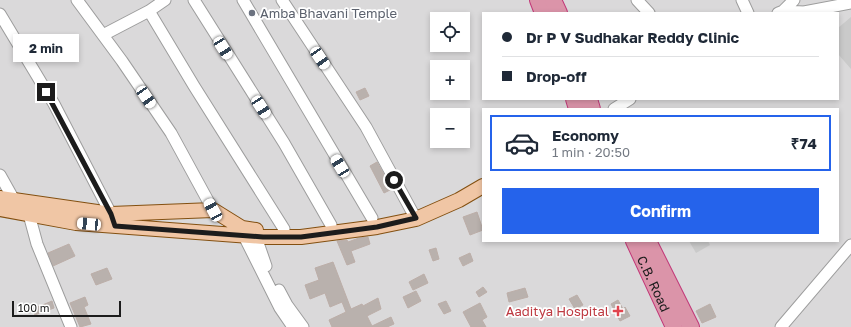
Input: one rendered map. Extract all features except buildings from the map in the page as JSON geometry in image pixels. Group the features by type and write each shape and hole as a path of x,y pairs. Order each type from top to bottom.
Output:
{"highway":[{"path":"538,0 543,12"},
{"path":"553,0 559,12"},
{"name":"C.B. Road","path":"634,242 674,327"},
{"path":"648,242 691,327"}],"main road":[{"path":"113,220 301,237 377,227 416,218 459,200 482,187"},
{"path":"0,198 76,223 213,210 249,233 331,225 372,218 416,218"},
{"path":"0,209 23,205"}],"street":[{"path":"77,0 171,133 213,210"},
{"path":"103,35 149,11 165,0"},
{"path":"194,0 284,143 331,225"},
{"path":"243,0 372,218"},
{"path":"282,0 366,127 416,218"},
{"path":"637,0 648,12"},
{"path":"742,0 748,12"},
{"path":"781,12 794,0"},
{"path":"781,12 804,12 851,3"},
{"path":"149,11 194,86 284,229"},
{"path":"0,14 54,104 113,220"},
{"path":"616,108 628,100"},
{"path":"0,175 23,205 70,327"},
{"path":"249,233 280,308 293,327"},
{"path":"249,233 287,305 303,327"},
{"path":"781,327 851,245"}],"shaded area":[{"path":"0,0 851,0 851,327 0,327"},
{"path":"851,17 851,69 839,55 839,27"},
{"path":"690,242 708,242 710,245 696,253"}],"place":[{"name":"Amba Bhavani Temple","path":"252,13"},
{"name":"Aaditya Hospital","path":"618,311"}],"route":[{"path":"46,92 54,104 111,214 115,226 263,237 301,237 377,227 416,218 394,180"}]}
